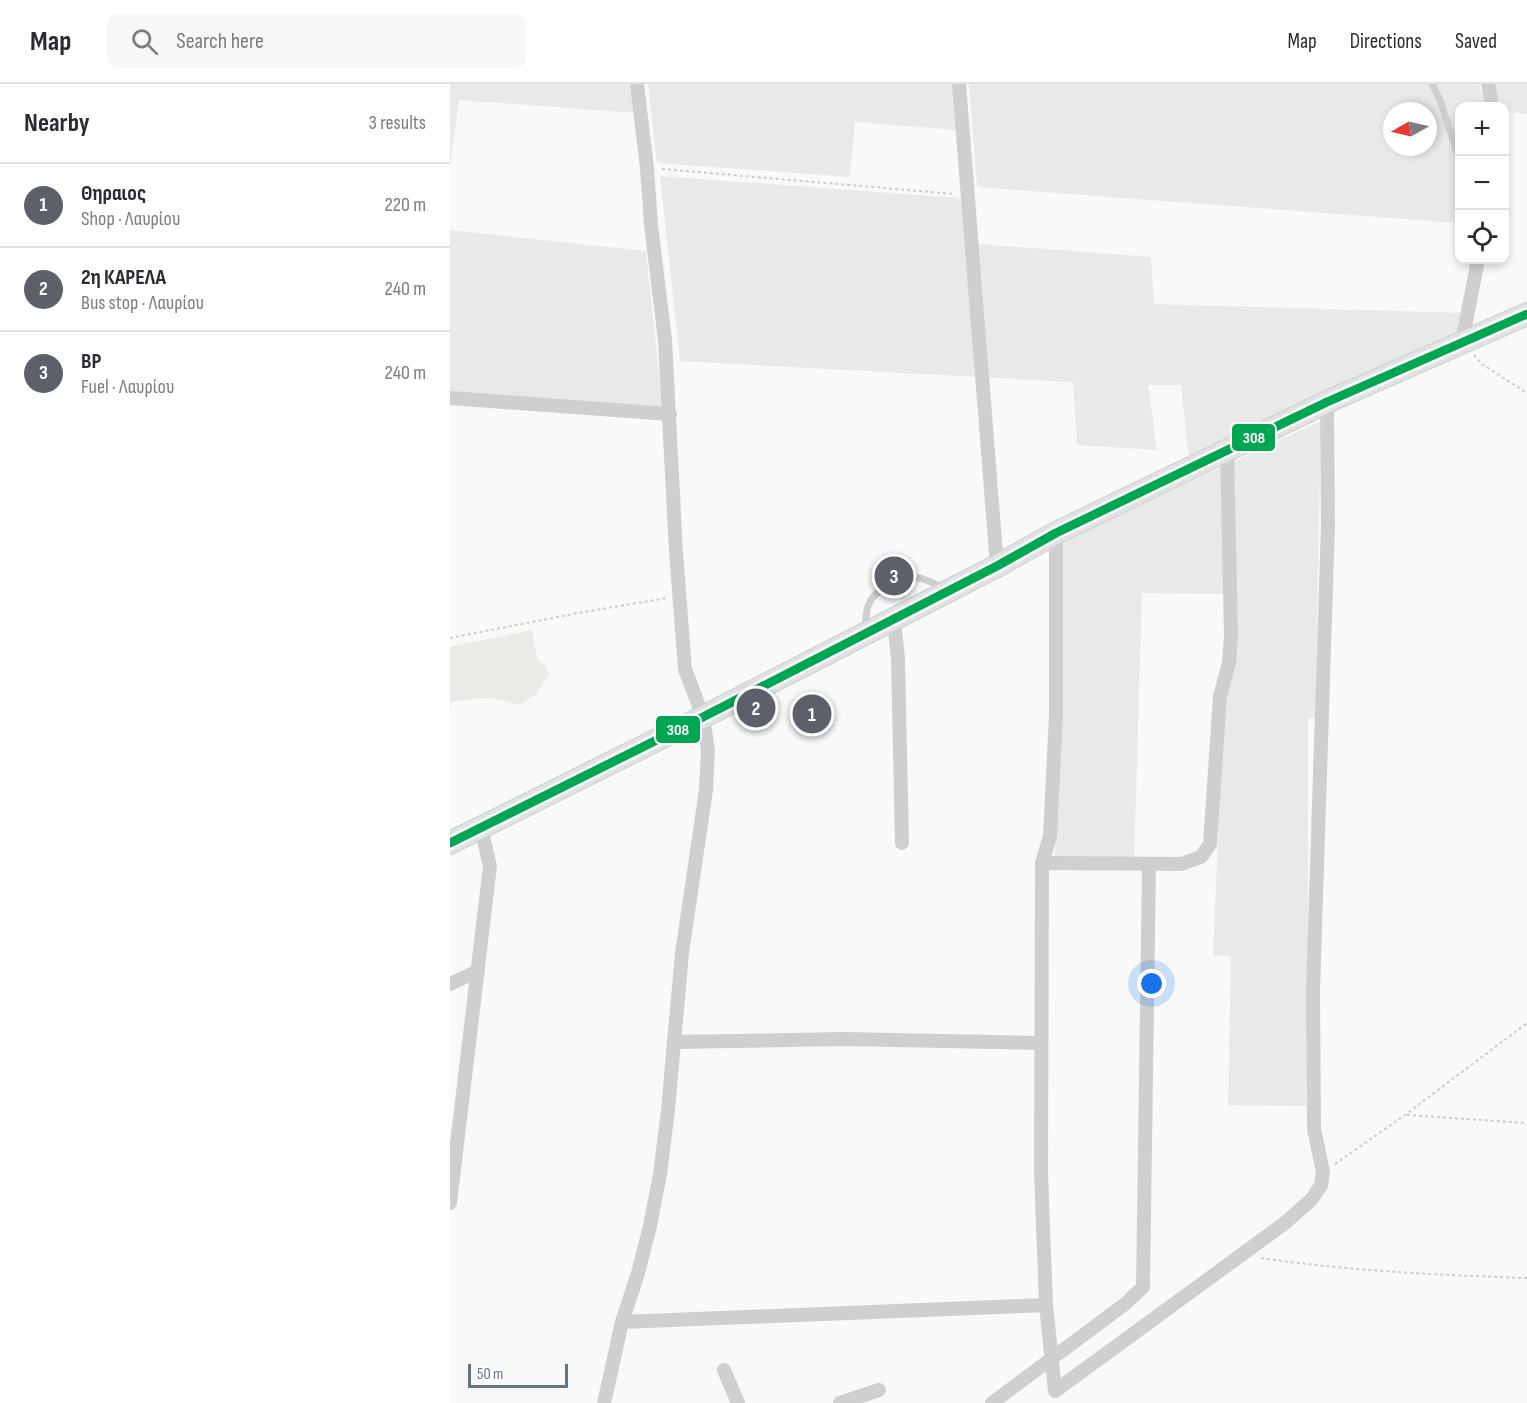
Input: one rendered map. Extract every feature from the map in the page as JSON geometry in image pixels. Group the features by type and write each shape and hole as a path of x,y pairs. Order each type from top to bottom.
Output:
{"main road":[{"path":"450,843 894,620 1056,533 1327,402 1527,314"}],"street":[{"path":"604,1403 622,1322 638,1273 660,1174 682,953 706,789 708,750 703,717 685,669 665,340 637,84"},
{"path":"959,84 997,566"},
{"path":"1488,84 1491,102"},
{"path":"1462,342 1477,264"},
{"path":"450,398 670,414"},
{"path":"1055,1397 1285,1223 1312,1199 1322,1185 1323,1172 1314,1129 1313,991 1328,524 1327,402"},
{"path":"1042,862 1181,864 1201,857 1210,844 1220,696 1229,663 1231,636 1227,450"},
{"path":"1055,1397 1053,1356 1046,1305 1041,1173 1040,1043 1042,862 1050,836 1056,715 1056,533"},
{"path":"894,620 898,668 902,843"},
{"path":"450,1203 455,1136 490,866 481,828"},
{"path":"992,1403 1125,1304 1143,1287 1149,865"},
{"path":"450,984 478,971"},
{"path":"674,1042 844,1039 1040,1043"},
{"path":"622,1322 1046,1305"},
{"path":"723,1370 738,1403"},
{"path":"840,1403 879,1390"}],"lane":[{"path":"1432,84 1440,100 1458,156"},
{"path":"900,581 907,578 925,579 949,591"},
{"path":"866,634 868,604 877,592 885,588"}],"path":[{"path":"647,168 969,196"},
{"path":"1462,342 1482,364 1527,393"},
{"path":"450,638 679,596"},
{"path":"1323,1172 1405,1115 1527,1023"},
{"path":"1405,1115 1527,1123"},
{"path":"1240,1255 1306,1264 1416,1274 1527,1278"}],"shaded area":[{"path":"450,84 632,84 636,113 459,100 450,164"},
{"path":"648,84 954,84 957,130 855,122 850,177 657,163"},
{"path":"969,84 1479,84 1484,102 1455,102 1455,223 977,187"},
{"path":"1493,84 1527,84 1527,114 1509,112 1509,102 1495,102"},
{"path":"660,176 958,198 965,208 978,377 680,361"},
{"path":"450,230 646,251 663,412 450,393"},
{"path":"979,244 1151,257 1154,304 1466,313 1463,330 1189,461 1181,385 1148,385 1157,450 1077,445 1073,382 989,378"},
{"path":"1321,421 1315,717 1308,719 1306,1106 1228,1105 1231,956 1213,955 1224,696 1234,594 1142,593 1134,862 1055,859 1060,543"},
{"path":"533,630 533,641 538,660 545,665 550,674 536,694 520,705 502,700 479,699 452,702 450,710 450,647"}],"building":[{"path":"891,563 897,576 895,583 903,586 888,594 890,586 882,583 876,571"}],"transit line":[{"name":"308","path":"450,843 703,717 997,566 1056,533 1327,402 1527,314"}],"place":[{"name":"BP","path":"894,576"},
{"name":"2η ΚΑΡΕΛΑ","path":"756,708"},
{"name":"Θηραιος","path":"812,714"}]}
